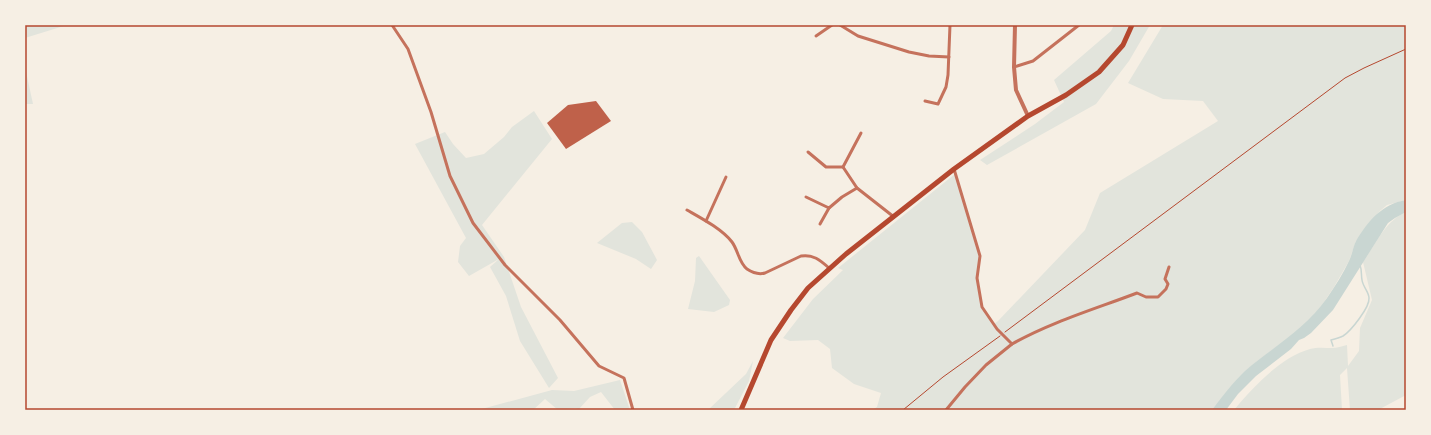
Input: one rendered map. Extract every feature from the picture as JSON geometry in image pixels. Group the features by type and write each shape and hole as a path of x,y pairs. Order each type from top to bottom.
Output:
{"main road":[{"path":"741,410 771,340 795,304 808,288 829,268 954,169 1028,116 1066,95 1099,72 1123,45 1132,25"}],"street":[{"path":"392,25 408,49 431,112 450,176 473,223 505,265 560,320 599,366 624,378 634,410"},
{"path":"816,36 832,25"},
{"path":"840,25 858,36 909,52 929,56 949,57"},
{"path":"925,101 938,104 946,87 948,75 950,25"},
{"path":"1015,25 1014,68 1017,95 1028,116"},
{"path":"1014,68 1033,61 1079,25"},
{"path":"843,167 861,133"},
{"path":"808,152 826,167 843,167"},
{"path":"843,167 857,188 894,217"},
{"path":"954,169 980,256 977,278 982,307 997,329 1012,344"},
{"path":"706,221 726,177"},
{"path":"820,224 829,208 857,188"},
{"path":"806,198 829,208"},
{"path":"687,210 706,221 728,237 746,268 755,273 765,273 801,256 807,255 822,261 829,268"},
{"path":"946,410 964,387 986,365 1012,344 1053,324 1137,293 1146,297 1158,297 1166,289 1168,284 1165,279 1169,267"}],"path":[{"path":"903,410 943,377 1036,310 1345,78 1406,49"}],"shaded area":[{"path":"25,25 67,25 25,38"},
{"path":"1114,25 1150,25 1129,61 1096,104 987,165 980,160 1035,124 1064,102 1054,80 1111,31"},
{"path":"1163,25 1406,25 1406,200 1387,205 1380,211 1356,241 1349,261 1322,305 1293,335 1257,361 1239,377 1212,410 872,410 877,407 881,393 854,384 832,368 830,349 818,340 790,341 783,338 813,299 843,270 838,268 955,174 980,256 977,278 982,307 994,324 998,321 1085,230 1100,193 1218,121 1203,101 1163,99 1128,83"},
{"path":"25,67 33,104 25,104"},
{"path":"534,111 552,139 482,225 504,257 521,307 558,378 549,388 520,341 506,296 490,267 499,259 469,276 458,262 460,246 466,238 415,144 445,132 453,144 466,158 484,154 504,137 512,127"},
{"path":"1406,200 1406,212 1388,223 1333,310 1311,333 1299,340 1291,349 1256,376 1238,394 1226,410 1212,410 1250,366 1295,332 1320,308 1342,275 1350,259 1356,241 1376,214 1390,205"},
{"path":"1406,212 1406,395 1378,410 1350,410 1347,368 1340,375 1342,410 1234,410 1268,374 1299,353 1313,348 1334,348 1347,345 1348,366 1359,351 1360,328 1372,300 1363,262 1392,221"},
{"path":"632,222 642,232 657,260 651,269 636,259 597,243 622,223"},
{"path":"699,256 730,300 729,305 714,312 688,309 695,281 696,258"},
{"path":"753,361 749,381 734,410 708,410 746,374"},
{"path":"620,380 630,410 615,410 601,392 590,397 579,409 558,410 545,399 533,410 478,410 552,390 574,391"}],"building":[{"path":"596,101 611,121 566,149 547,123 568,105"}],"waterway":[{"path":"1333,346 1331,340 1343,336 1351,329 1363,313 1368,302 1369,296 1363,283 1360,265"}]}
